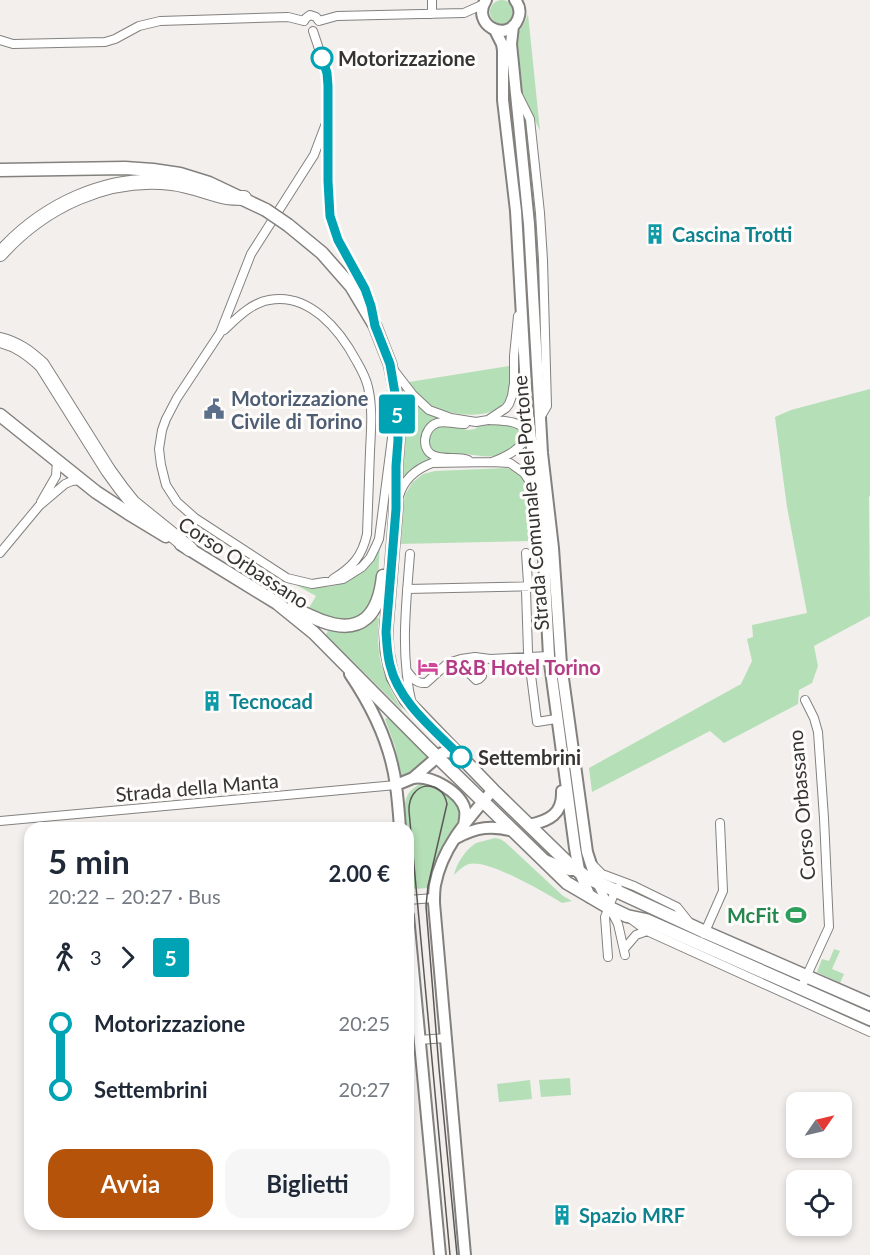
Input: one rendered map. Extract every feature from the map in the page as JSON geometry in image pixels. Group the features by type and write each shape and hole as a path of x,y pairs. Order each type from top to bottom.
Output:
{"highway":[{"path":"0,254 16,237 45,214 71,200 107,187 141,181 157,181 190,186 226,197 244,198"},
{"path":"0,340 19,347 42,365 127,496 190,549"}],"main road":[{"path":"0,170 125,168 180,174 209,183 244,198 288,225 305,238 351,286 375,326 390,364 397,405 396,466 382,587 376,607 370,615 363,621 345,626 321,621 277,603"},
{"name":"Corso Orbassano","path":"0,415 57,461 128,513 277,603 305,625 567,883 627,916 646,920 699,944 722,960 801,988 870,1019"},
{"path":"396,466 396,509 386,632 387,651 393,677 406,700 569,864 597,883 870,1004"}],"street":[{"path":"432,0 432,14"},
{"name":"Strada Comunale del Portone","path":"515,0 520,13 513,26 511,44 529,224 542,453 553,548 561,664 588,856 597,883 618,924 624,952 636,935 647,931"},
{"path":"464,13 485,2"},
{"path":"485,2 483,17 490,28 504,30 513,26"},
{"path":"319,21 337,16 464,13 486,22"},
{"path":"304,21 310,15 319,21"},
{"path":"0,40 13,44 105,42 145,24 171,20 288,17 304,21"},
{"path":"304,21 307,30 313,31 318,28 319,21"},
{"name":"Strada Comunale del Portone","path":"495,30 503,51 503,100 516,211 530,433 540,514 549,656 556,719 579,870 590,897"},
{"path":"313,31 327,73 330,216 338,240 365,289 375,326"},
{"name":"Strada Comunale del Portone","path":"515,90 530,118 540,213 547,406 540,418"},
{"path":"328,118 314,155 251,254 220,333 177,398 162,430 159,449 166,485 177,502 195,518 287,578 312,584 343,579 362,567 370,558 379,539 397,405"},
{"path":"488,420 506,408 512,396 520,297"},
{"path":"220,333 256,304 279,298 290,299 314,309 335,330 353,355 367,382 371,416 367,534 365,544 355,562 329,582"},
{"path":"390,364 412,395 429,410 451,418 476,422"},
{"path":"0,410 19,430"},
{"path":"492,462 518,449 540,418"},
{"path":"476,462 461,457 432,454 425,441 430,427 441,422 464,425 488,420 502,420 519,423 537,442 542,453"},
{"path":"39,506 56,476 57,461"},
{"path":"396,509 405,482 424,466 432,463 492,462 510,464 524,473 530,482 540,514"},
{"path":"0,553 39,506 65,484 82,480"},
{"name":"Strada Comunale del Portone","path":"526,553 529,657 537,722 556,719"},
{"path":"410,554 404,635 413,707"},
{"name":"Strada Comunale del Portone","path":"407,589 545,586"},
{"path":"336,654 364,695 380,725 396,785 399,822"},
{"name":"Strada Comunale del Portone","path":"407,671 419,683 426,683 448,663 461,659 549,656"},
{"path":"461,659 461,665 476,680 479,680 482,676 481,658"},
{"name":"Corso Orbassano","path":"801,988 829,927 818,732 805,700"},
{"path":"413,778 442,753 450,752 462,758"},
{"path":"529,825 546,820 557,811 561,803 564,776"},
{"path":"396,785 421,777 447,788 459,799 464,808 464,825"},
{"name":"Strada della Manta","path":"0,821 396,785"},
{"path":"465,1255 434,898 435,885 443,859 453,840 493,790"},
{"path":"699,944 723,891 720,823"},
{"path":"453,840 479,828 501,828 514,831"},
{"path":"542,859 569,870 579,870 588,856 602,874 634,886 677,907 691,925"},
{"path":"608,907 615,891 621,887 634,886"},
{"path":"414,900 434,898"},
{"name":"Strada Comunale del Portone","path":"608,907 605,917 608,957"},
{"name":"Corso Orbassano","path":"627,916 647,931 722,960 870,1032"},
{"path":"414,984 440,1255"},
{"path":"419,1040 446,1038"}],"green space":[{"path":"502,0 510,4 514,12 510,20 502,24 494,20 490,12 494,4"},
{"path":"528,14 540,131 519,86 515,37"},
{"path":"508,60 524,203 536,406 531,406 506,90"},
{"path":"521,105 528,118 538,218 542,354 540,354"},
{"path":"509,366 509,390 504,403 498,409 480,414 459,414 432,406 409,382"},
{"path":"870,389 870,616 814,646 818,666 812,683 799,690 798,704 724,743 710,731 592,792 589,768 741,684 752,661 747,639 753,637 752,625 807,613 787,507 775,417 791,410"},
{"path":"404,393 425,410 441,419 424,433 434,459 417,465 403,476 405,433"},
{"path":"509,424 525,431 525,436 503,454 444,456 436,453 430,444 433,428 443,425 468,430 480,425"},
{"path":"506,468 517,473 527,487 532,541 398,544 405,495 412,483 423,474 435,471"},
{"path":"380,543 378,579 372,607 354,620 332,620 309,608 316,596 296,585 323,587 343,583 356,572"},
{"path":"374,617 379,618 378,644 382,667 390,688 403,711 326,635 329,628"},
{"path":"388,717 429,756 409,775 403,777 385,719"},
{"path":"423,783 447,794 456,804 461,816 435,863 430,888 414,889 414,822 406,822 405,807 407,796"},
{"path":"495,838 505,842 563,896 572,901 562,903 489,866 469,864 454,875 462,857 472,846"},
{"path":"834,949 840,951 832,969 844,974 840,983 817,972 822,959 829,961"},
{"path":"570,1078 571,1095 541,1097 539,1080"},
{"path":"530,1080 532,1099 499,1102 497,1084"}],"tram line":[{"path":"410,822 410,801 414,793 426,786 439,789 447,804 428,886 426,906 457,1255"},
{"path":"414,865 450,1255"}],"bus line":[{"name":"5","path":"322,58 328,86 330,216 338,240 365,289 375,326 390,364 397,405 396,509 386,632 387,651 393,677 406,700 461,757"}],"place":[{"name":"Motorizzazione","path":"322,58"},
{"name":"Cascina Trotti","path":"655,234"},
{"name":"Motorizzazione Civile di Torino","path":"214,409"},
{"name":"B&B Hotel Torino","path":"428,667"},
{"name":"Tecnocad","path":"212,701"},
{"name":"Settembrini","path":"461,757"},
{"name":"McFit","path":"796,915"},
{"name":"Spazio MRF","path":"562,1215"}]}
